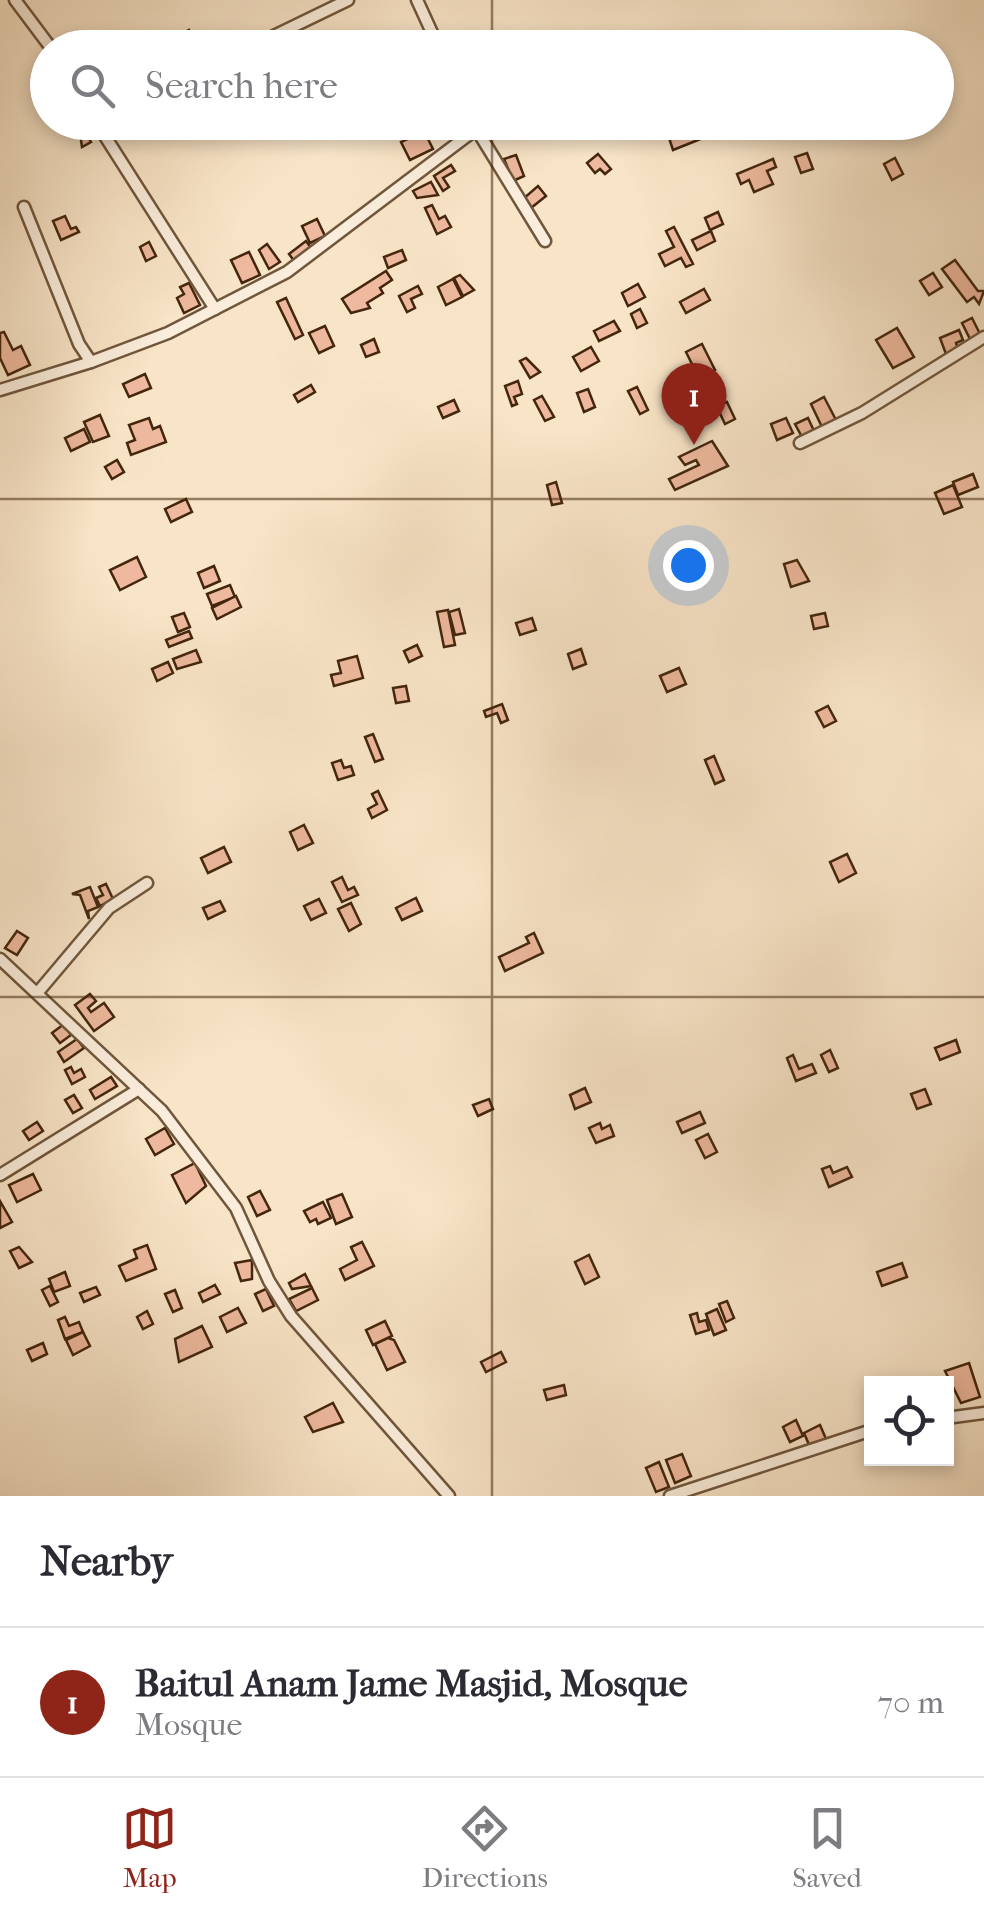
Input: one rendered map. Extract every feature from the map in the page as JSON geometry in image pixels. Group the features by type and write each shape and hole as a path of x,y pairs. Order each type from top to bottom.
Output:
{"street":[{"path":"15,0 37,30"},
{"path":"286,30 348,0"},
{"path":"417,0 431,30"},
{"path":"108,140 215,308"},
{"path":"0,390 91,362 287,272 456,140"},
{"path":"483,140 546,241"},
{"path":"24,208 79,344 91,362"},
{"path":"800,442 862,413 984,337"},
{"path":"40,991 109,908 146,882"},
{"path":"0,959 40,991 162,1110 236,1208 269,1281 291,1316 449,1496"},
{"path":"0,1176 140,1088"},
{"path":"954,1417 984,1413"},
{"path":"670,1496 864,1433"}],"building":[{"path":"428,140 433,149 410,160 401,142"},
{"path":"670,140 698,140 673,150"},
{"path":"807,153 813,169 801,173 795,157"},
{"path":"598,154 611,169 605,174 600,169 595,173 587,163"},
{"path":"516,155 524,176 513,181 504,159"},
{"path":"895,158 903,174 892,180 884,164"},
{"path":"773,159 776,167 767,171 773,184 754,192 749,180 741,184 737,174"},
{"path":"451,165 455,171 443,178 449,187 443,191 434,176"},
{"path":"431,182 438,195 417,198 413,191"},
{"path":"538,186 546,196 531,208 523,199"},
{"path":"432,205 439,219 445,216 451,227 437,234 425,208"},
{"path":"718,212 723,224 710,230 705,218"},
{"path":"65,216 71,229 76,227 79,232 61,240 53,221"},
{"path":"317,219 325,236 310,243 302,226"},
{"path":"674,227 693,264 686,267 681,258 665,266 659,254 674,247 666,231"},
{"path":"711,231 715,241 697,250 692,240"},
{"path":"306,241 312,249 295,262 289,254"},
{"path":"149,242 156,256 146,261 140,247"},
{"path":"267,244 280,262 269,269 259,250"},
{"path":"402,250 406,260 388,268 384,257"},
{"path":"249,252 260,275 242,283 231,260"},
{"path":"955,260 978,291 984,291 979,304 974,297 967,302 942,269"},
{"path":"386,271 392,280 380,288 383,293 367,303 370,308 351,313 342,299"},
{"path":"933,273 942,287 929,295 920,281"},
{"path":"460,275 474,290 463,296 454,278"},
{"path":"453,279 462,297 446,305 438,287"},
{"path":"189,283 200,305 184,313 177,298 184,294 180,287"},
{"path":"638,284 645,297 628,306 622,293"},
{"path":"418,286 422,294 411,299 415,308 407,312 399,296"},
{"path":"704,289 710,300 686,313 680,302"},
{"path":"286,298 303,335 295,339 277,302"},
{"path":"640,309 647,323 637,328 631,314"},
{"path":"972,318 980,334 970,339 962,323"},
{"path":"614,321 620,331 599,341 594,331"},
{"path":"325,326 334,346 319,353 309,333"},
{"path":"897,328 914,357 893,368 876,340"},
{"path":"959,330 963,340 956,343 958,349 946,354 940,338"},
{"path":"4,332 13,350 21,346 30,365 8,375 0,358 0,333"},
{"path":"374,339 379,352 366,357 361,345"},
{"path":"702,344 715,370 699,378 686,352"},
{"path":"591,347 599,361 581,371 573,357"},
{"path":"526,358 540,372 530,378 520,361"},
{"path":"145,374 151,388 129,397 123,384"},
{"path":"518,381 522,394 514,397 517,404 512,406 505,386"},
{"path":"311,385 315,392 298,402 294,395"},
{"path":"637,387 648,410 640,414 628,391"},
{"path":"588,389 595,407 584,412 577,393"},
{"path":"542,396 554,417 545,421 534,400"},
{"path":"824,397 836,420 822,427 811,404"},
{"path":"454,400 459,411 443,418 438,407"},
{"path":"727,402 735,419 725,424 717,407"},
{"path":"100,415 109,436 93,442 84,422"},
{"path":"149,418 153,429 160,426 166,442 131,455 127,443 135,440 129,425"},
{"path":"786,418 793,433 777,440 771,424"},
{"path":"808,418 814,431 802,437 795,424"},
{"path":"84,429 90,442 71,451 65,438"},
{"path":"712,441 728,466 675,490 669,479 699,465 696,460 685,465 679,457"},
{"path":"117,460 124,472 112,479 105,467"},
{"path":"973,474 978,487 958,495 953,482"},
{"path":"556,482 562,503 552,505 547,485"},
{"path":"953,485 962,507 944,514 935,493"},
{"path":"186,499 192,512 171,522 165,509"},
{"path":"137,557 146,577 120,590 110,570"},
{"path":"797,560 809,581 791,587 784,564"},
{"path":"214,566 220,581 204,588 198,573"},
{"path":"230,585 235,597 212,606 207,594"},
{"path":"236,596 241,607 217,619 212,608"},
{"path":"459,609 465,633 455,635 449,612"},
{"path":"448,610 455,645 444,647 437,612"},
{"path":"184,613 190,627 178,632 172,617"},
{"path":"825,613 828,626 814,629 811,616"},
{"path":"532,618 536,630 520,635 516,623"},
{"path":"189,631 192,638 169,647 166,640"},
{"path":"417,645 422,656 409,662 404,651"},
{"path":"581,649 586,664 573,669 568,654"},
{"path":"196,650 201,662 177,669 173,659"},
{"path":"357,656 363,678 334,686 331,675 341,673 338,661"},
{"path":"168,662 173,673 157,681 152,669"},
{"path":"679,668 686,684 667,692 660,676"},
{"path":"406,686 409,701 396,703 393,688"},
{"path":"502,704 508,720 501,723 497,713 486,717 484,711"},
{"path":"828,706 836,721 824,727 816,712"},
{"path":"373,734 383,759 375,762 365,737"},
{"path":"714,756 724,780 715,784 705,760"},
{"path":"341,760 344,768 351,766 354,775 338,780 332,763"},
{"path":"378,791 387,810 372,818 368,809 377,804 372,794"},
{"path":"304,825 313,843 298,850 290,832"},
{"path":"224,847 231,862 208,873 201,858"},
{"path":"847,854 856,873 839,882 830,862"},
{"path":"342,877 348,890 354,887 358,895 342,902 332,882"},
{"path":"106,884 113,899 100,906 96,898 103,895 99,887"},
{"path":"90,887 98,907 88,911 89,919 80,895 72,894"},
{"path":"416,898 422,911 402,920 396,908"},
{"path":"319,899 326,913 311,920 304,906"},
{"path":"220,901 225,911 208,919 203,908"},
{"path":"351,903 361,924 349,931 338,909"},
{"path":"17,931 28,938 17,955 5,948"},
{"path":"534,933 543,953 505,971 499,957 529,943 526,937"},
{"path":"90,994 96,1001 88,1008 91,1012 104,1003 114,1017 94,1031 75,1005"},
{"path":"64,1024 71,1035 60,1043 52,1033"},
{"path":"77,1039 84,1048 64,1062 58,1052"},
{"path":"956,1040 960,1052 940,1060 935,1048"},
{"path":"830,1050 838,1068 829,1072 821,1055"},
{"path":"793,1055 799,1069 812,1064 816,1073 796,1081 787,1058"},
{"path":"71,1067 74,1073 81,1069 85,1077 72,1084 65,1070"},
{"path":"111,1077 117,1086 95,1099 90,1090"},
{"path":"585,1088 591,1102 575,1109 570,1095"},
{"path":"925,1089 931,1104 917,1109 911,1094"},
{"path":"74,1095 82,1108 73,1113 65,1100"},
{"path":"489,1099 493,1109 478,1116 473,1105"},
{"path":"700,1112 705,1123 682,1133 677,1122"},
{"path":"37,1122 43,1131 29,1140 23,1131"},
{"path":"600,1123 602,1129 610,1125 614,1136 596,1143 589,1128"},
{"path":"165,1128 174,1144 155,1155 146,1139"},
{"path":"708,1134 717,1152 705,1158 696,1140"},
{"path":"195,1163 206,1186 186,1203 172,1175"},
{"path":"830,1166 833,1173 847,1167 852,1177 829,1187 822,1169"},
{"path":"33,1174 41,1190 17,1202 9,1185"},
{"path":"260,1191 270,1210 257,1216 248,1197"},
{"path":"342,1194 352,1217 336,1224 327,1200"},
{"path":"0,1201 12,1222 0,1228"},
{"path":"323,1202 331,1218 318,1224 316,1219 310,1222 304,1211"},
{"path":"362,1242 374,1266 345,1280 340,1269 357,1260 351,1247"},
{"path":"147,1245 156,1269 126,1281 119,1266 137,1258 134,1250"},
{"path":"19,1247 32,1262 19,1268 10,1251"},
{"path":"589,1255 599,1277 585,1284 575,1262"},
{"path":"252,1260 252,1279 241,1281 235,1263"},
{"path":"902,1263 907,1277 882,1286 877,1272"},
{"path":"65,1272 70,1286 54,1292 49,1279"},
{"path":"305,1274 311,1286 292,1289 289,1283"},
{"path":"215,1285 220,1294 203,1302 199,1293"},
{"path":"50,1286 58,1302 50,1306 42,1290"},
{"path":"96,1287 100,1295 84,1302 80,1293"},
{"path":"312,1288 318,1300 296,1311 289,1299"},
{"path":"266,1289 274,1306 263,1311 255,1294"},
{"path":"175,1290 182,1308 173,1312 165,1294"},
{"path":"727,1301 734,1318 726,1322 719,1304"},
{"path":"238,1308 246,1323 227,1332 220,1317"},
{"path":"717,1309 726,1330 714,1335 706,1314"},
{"path":"147,1311 153,1324 143,1329 137,1317"},
{"path":"697,1313 699,1322 706,1320 709,1330 696,1334 690,1315"},
{"path":"65,1317 69,1326 79,1322 83,1332 65,1339 58,1320"},
{"path":"385,1321 392,1336 373,1345 366,1330"},
{"path":"202,1326 212,1347 179,1362 175,1339"},
{"path":"83,1332 90,1346 73,1355 66,1340"},
{"path":"388,1338 394,1340 405,1362 387,1370 375,1344"},
{"path":"43,1343 47,1354 32,1361 27,1350"},
{"path":"501,1352 506,1362 486,1372 481,1362"},
{"path":"969,1363 980,1397 961,1403 954,1389 954,1376 948,1376 945,1371"},
{"path":"564,1385 566,1395 547,1400 544,1390"},
{"path":"333,1403 343,1422 313,1432 305,1417"},
{"path":"796,1420 803,1436 790,1442 783,1427"},
{"path":"820,1425 826,1439 810,1447 804,1433"},
{"path":"682,1454 691,1476 675,1483 666,1460"},
{"path":"659,1462 669,1487 656,1492 646,1468"}],"place":[{"name":"Baitul Anam Jame Masjid, Mosque","path":"694,445"}]}
